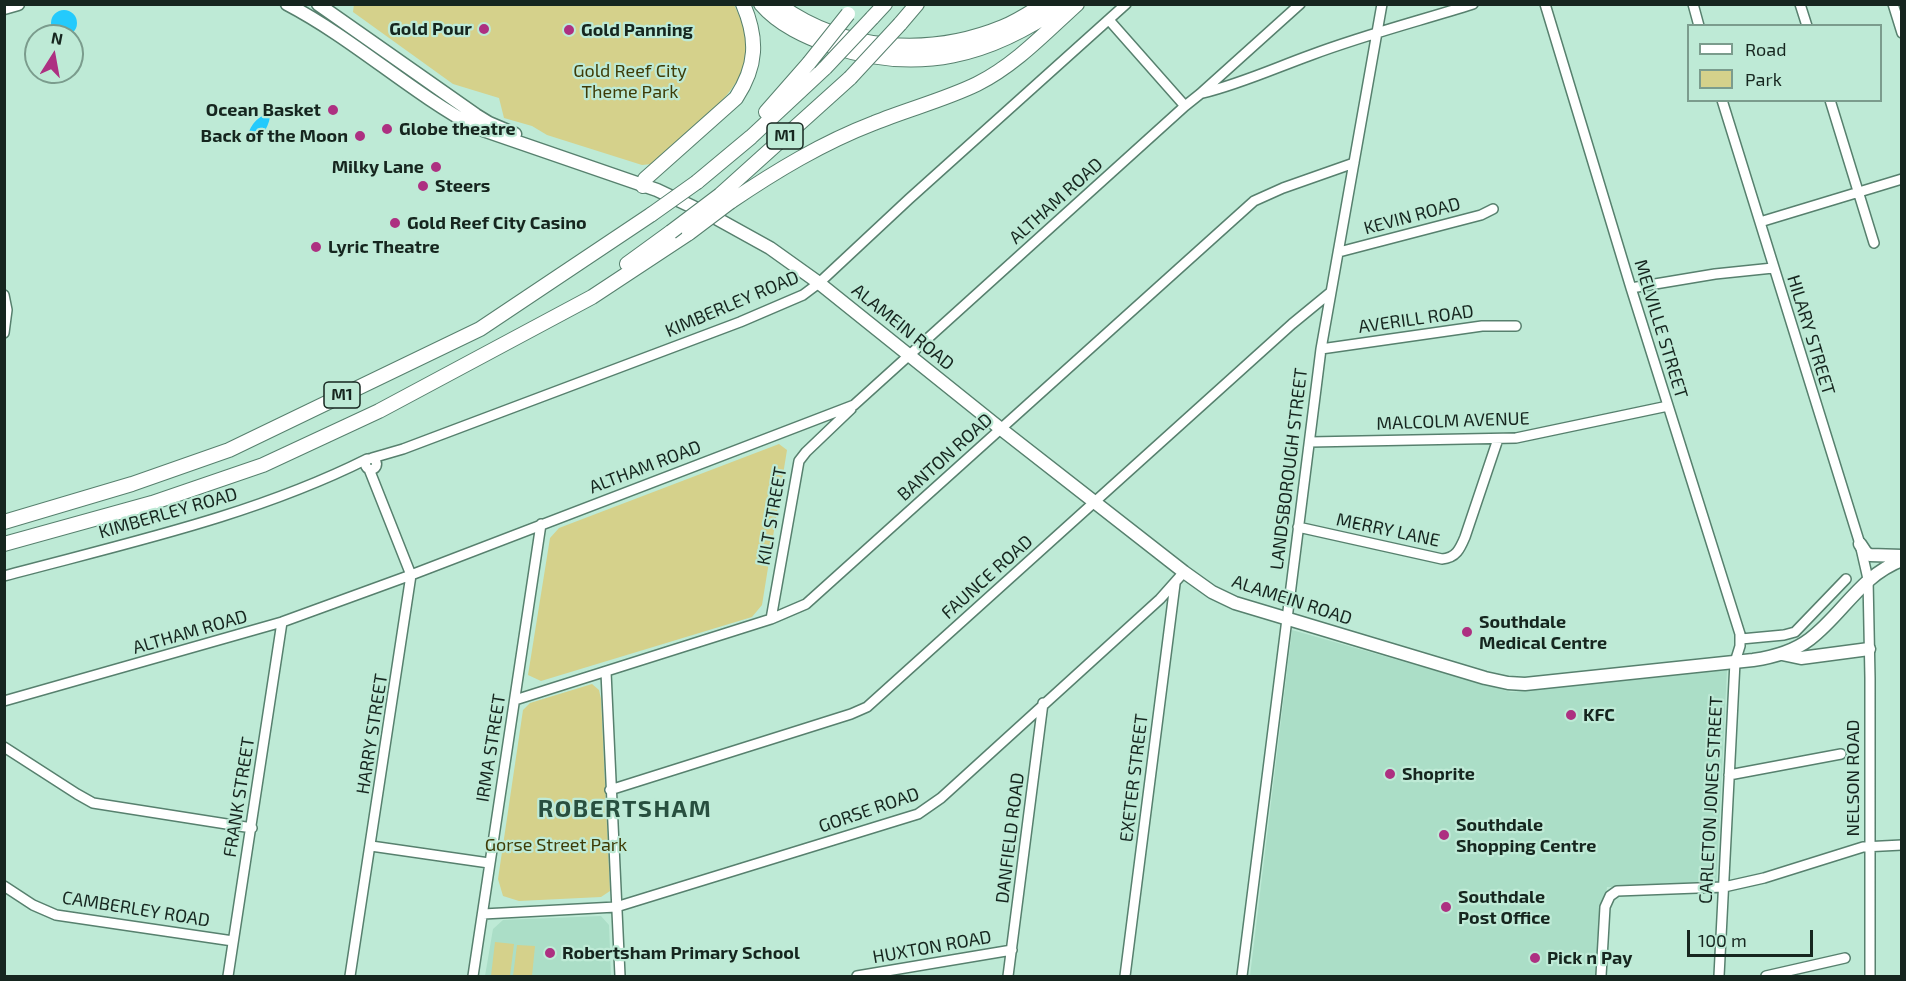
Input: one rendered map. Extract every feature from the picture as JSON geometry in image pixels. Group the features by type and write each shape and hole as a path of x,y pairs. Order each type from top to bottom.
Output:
{"highway":[{"path":"644,183 736,98 744,86 751,70 754,53 753,36 742,4"},
{"path":"761,4 780,21 807,37 825,44 854,53 910,59 944,57 1008,39 1035,25 1064,4"},
{"path":"778,4 797,18 829,32 862,42 908,47 950,43 972,38 1015,21 1044,4"},
{"name":"M1","path":"4,522 132,484 229,450 480,329 697,182 751,137 825,68 885,4"},
{"name":"M1","path":"4,544 152,503 263,465 379,411 552,318 670,232 725,199 850,78 917,4"},
{"path":"552,318 592,297 689,233 725,199 789,163 835,139 977,84 1001,70 1027,50 1077,4"},
{"path":"751,137 769,108 852,9"}],"main road":[{"path":"4,8 18,4"},
{"path":"286,4 335,33 454,116 477,128 644,183"},
{"path":"318,4 489,123 644,183"},
{"name":"ALAMEIN ROAD","path":"644,183 714,217 770,248 819,283 1184,572 1224,599 1485,678 1525,684 1735,662 1782,654 1811,639 1868,579 1902,558"},
{"path":"1860,544 1870,555 1902,558"},
{"path":"1782,654 1801,658 1869,649"}],"street":[{"name":"KIMBERLEY ROAD","path":"4,576 225,516 371,464 403,449 740,322 803,295 1126,4"},
{"name":"ALTHAM ROAD","path":"4,701 282,622 411,575 854,405 1300,4"},
{"name":"LANDSBOROUGH STREET","path":"1242,976 1321,349 1382,4"},
{"name":"ALTHAM ROAD","path":"1200,94 1239,83 1311,54 1378,31 1473,4"},
{"name":"MELVILLE STREET","path":"1545,4 1741,639"},
{"path":"1693,4 1698,24"},
{"path":"1800,4 1806,24"},
{"path":"1893,4 1902,33"},
{"path":"1109,20 1185,106"},
{"name":"HILARY STREET","path":"1723,102 1860,544 1868,579"},
{"path":"1831,102 1874,243"},
{"name":"BANTON ROAD","path":"515,700 796,610 816,596 1254,201 1283,188 1354,163"},
{"path":"1760,222 1902,179"},
{"name":"KEVIN ROAD","path":"1339,252 1481,215 1493,209"},
{"path":"1631,288 1714,274 1773,268"},
{"name":"FAUNCE ROAD","path":"610,790 861,711 874,702 1292,324 1331,292"},
{"path":"4,295 7,310 4,333"},
{"name":"AVERILL ROAD","path":"1321,349 1482,326 1516,326"},
{"name":"KILT STREET","path":"771,619 799,461 854,405"},
{"name":"MALCOLM AVENUE","path":"1310,442 1498,439 1546,433 1668,406"},
{"name":"MERRY LANE","path":"1298,527 1442,559 1452,556 1459,550 1465,537 1498,439"},
{"name":"HARRY STREET","path":"350,976 411,575 371,464"},
{"name":"IRMA STREET","path":"473,976 541,524"},
{"name":"GORSE ROAD","path":"483,914 616,907 918,814 936,802 1175,584 1184,572"},
{"path":"1735,662 1741,639 1795,632 1846,579"},
{"name":"NELSON ROAD","path":"1868,579 1870,976"},
{"name":"EXETER STREET","path":"1125,976 1175,584"},
{"name":"FRANK STREET","path":"228,976 282,622"},
{"name":"CARLETON JONES STREET","path":"1719,976 1735,662"},
{"path":"606,672 620,976"},
{"name":"DANFIELD ROAD","path":"1008,976 1044,703"},
{"path":"4,747 93,803 252,828"},
{"path":"1729,775 1841,754"},
{"path":"1601,976 1605,908 1610,896 1617,891 1724,887 1764,878 1870,846 1902,845"},
{"path":"371,846 489,863"},
{"name":"CAMBERLEY ROAD","path":"4,886 33,905 56,915 234,941"},
{"name":"HUXTON ROAD","path":"857,976 1012,950"},
{"path":"1766,976 1791,974 1845,958"}],"shaded area":[{"name":"Southdale Shopping Centre","path":"1292,630 1511,692 1727,670 1716,889 1607,887 1596,976 1250,976"},
{"name":"Robertsham Primary School","path":"601,916 609,925 611,976 485,976 493,929 503,920"}],"green space":[{"name":"Gold Reef City Theme Park","path":"354,4 734,5 742,23 746,40 746,55 743,69 736,83 715,108 652,164 642,165 547,135 532,126 504,118 499,98 453,84 353,12"},
{"path":"779,444 787,450 762,605 752,617 541,681 528,675 550,538 559,528"},
{"name":"Gorse Street Park","path":"592,684 599,690 601,699 610,891 601,897 519,901 503,896 498,879 523,710 530,703"},
{"path":"495,942 514,944 510,976 491,976"},
{"path":"517,945 535,946 532,976 513,976"}],"water":[{"path":"59,11 69,11 76,18 77,24 51,24 52,18"},
{"path":"266,114 270,117 265,130 257,140 249,143 252,126"}],"place":[{"name":"Gold Pour","path":"484,29"},
{"name":"Gold Panning","path":"569,30"},
{"name":"Ocean Basket","path":"333,110"},
{"name":"Globe theatre","path":"387,129"},
{"name":"Back of the Moon","path":"360,136"},
{"name":"Milky Lane","path":"436,167"},
{"name":"Steers","path":"423,186"},
{"name":"Gold Reef City Casino","path":"395,223"},
{"name":"Lyric Theatre","path":"316,247"},
{"name":"Southdale Medical Centre","path":"1467,632"},
{"name":"KFC","path":"1571,715"},
{"name":"Shoprite","path":"1390,774"},
{"name":"Southdale Shopping Centre","path":"1444,835"},
{"name":"Southdale Post Office","path":"1446,907"},
{"name":"Robertsham Primary School","path":"550,953"},
{"name":"Pick n Pay","path":"1535,958"}],"district":[{"name":"ROBERTSHAM","path":"625,809"}]}
